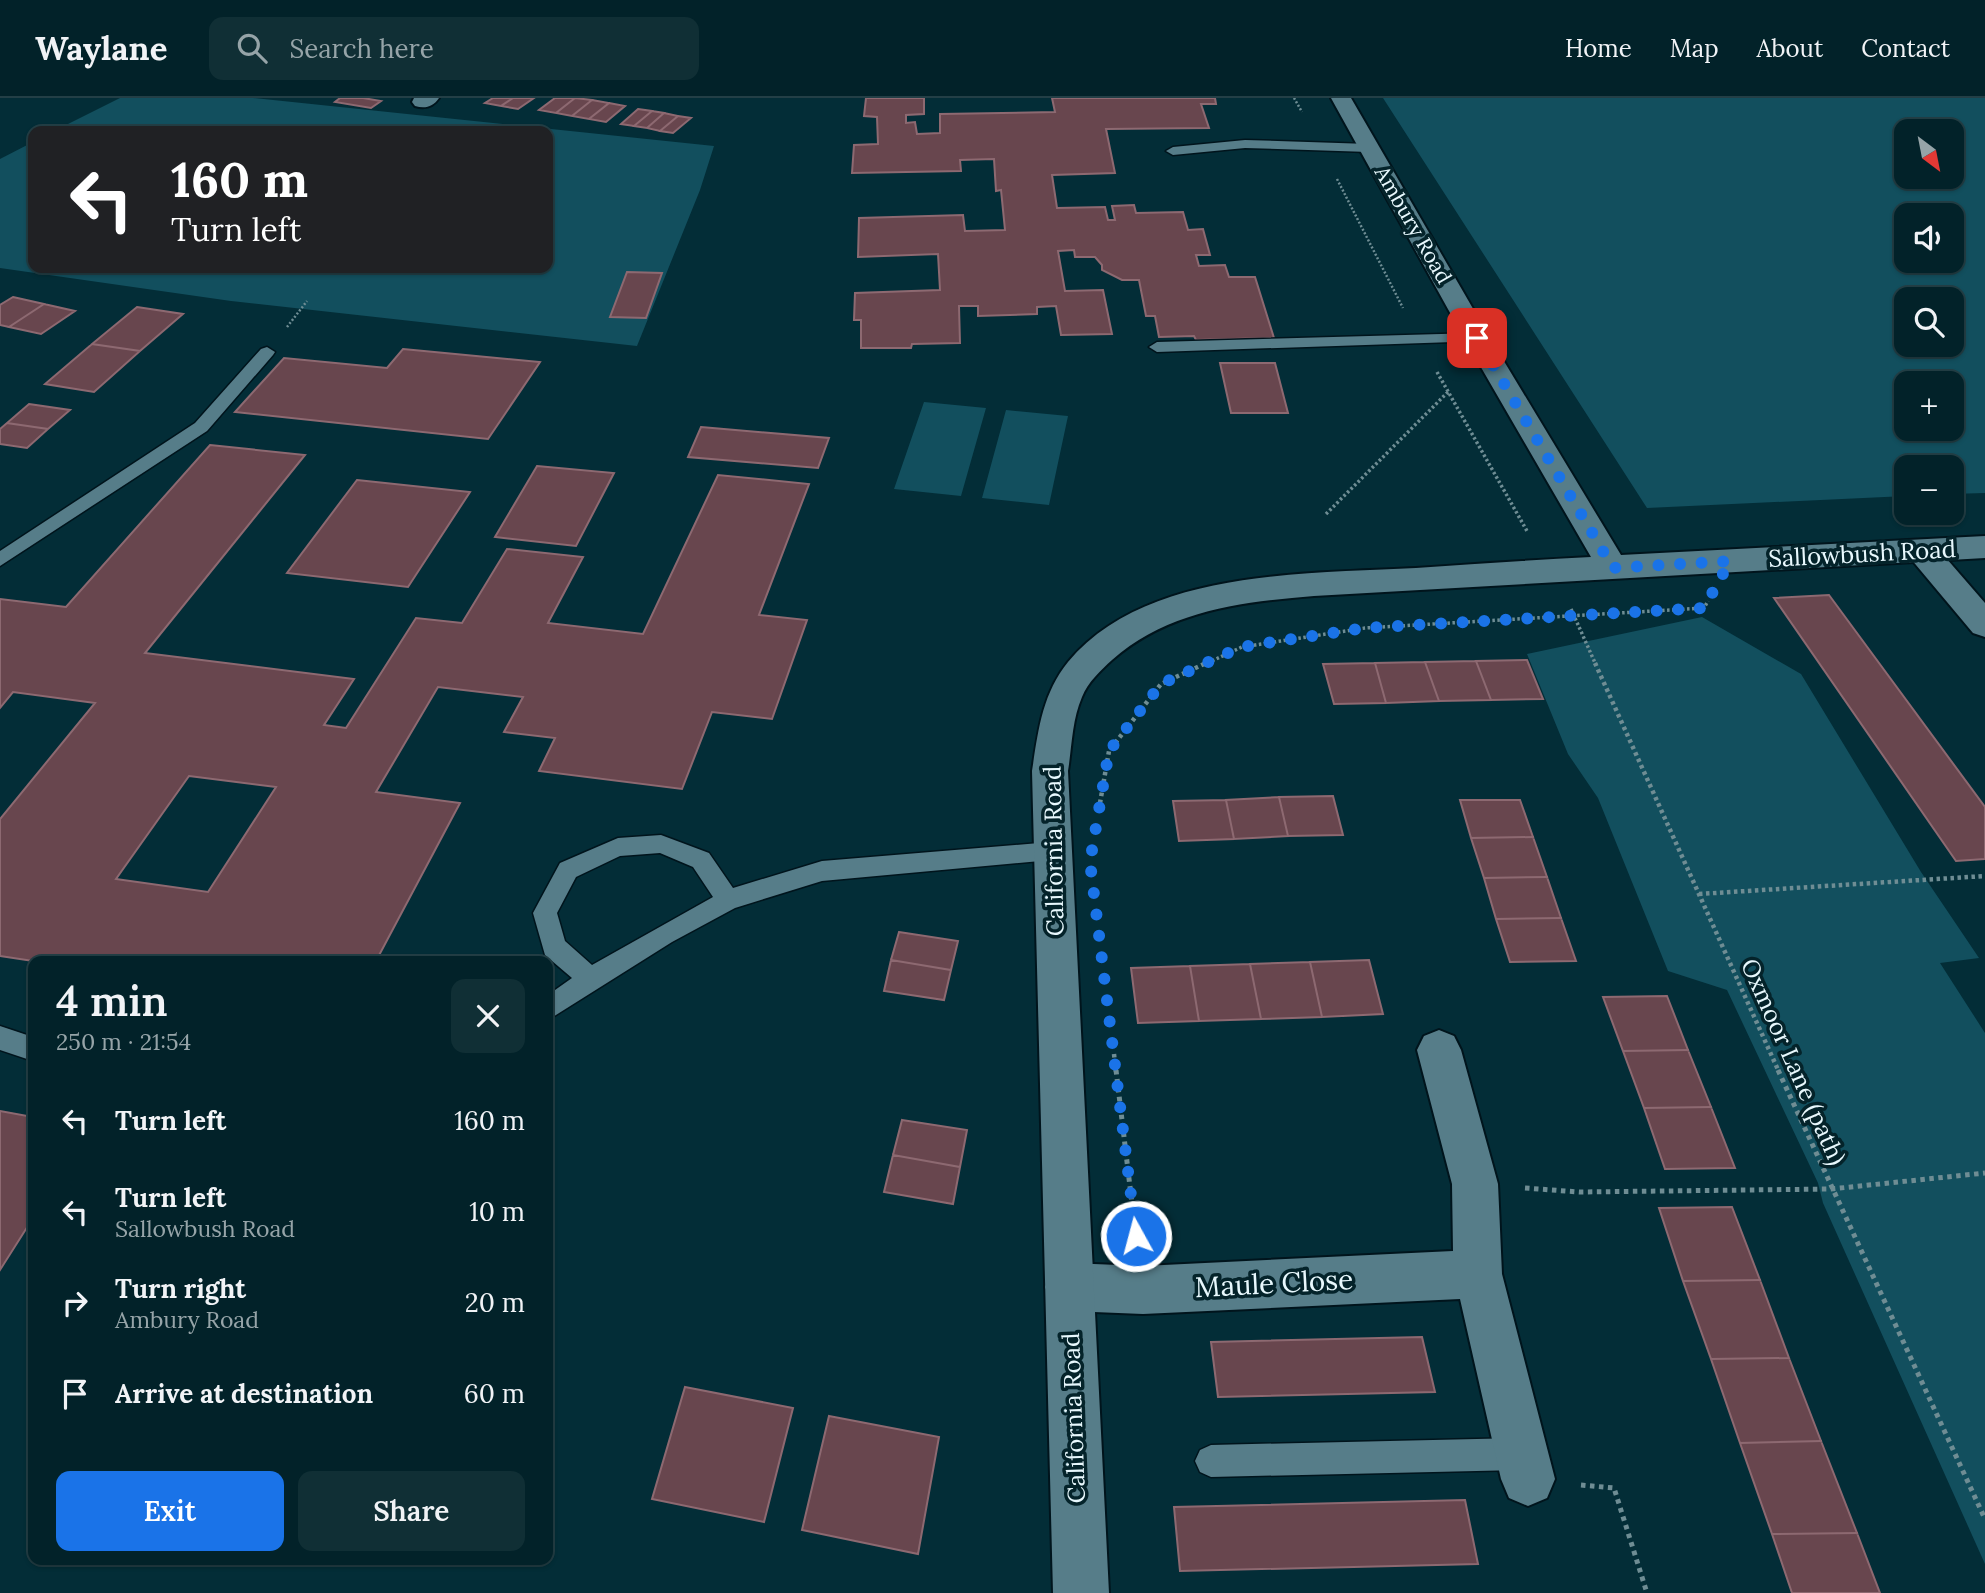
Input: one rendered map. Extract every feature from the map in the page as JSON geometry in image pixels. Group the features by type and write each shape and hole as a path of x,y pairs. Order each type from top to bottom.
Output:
{"street":[{"name":"Ambury Road","path":"1341,98 1477,338 1613,568"},
{"name":"Sallowbush Road","path":"1613,568 1985,547"},
{"path":"1922,551 1985,625"},
{"name":"California Road","path":"1081,1593 1050,771 1059,711 1077,672 1108,645 1147,620 1196,603 1254,590 1613,568"},
{"path":"1439,1050 1475,1184 1478,1274 1524,1467"},
{"name":"Maule Close","path":"1069,1287 1143,1290 1478,1274"}],"lane":[{"path":"1173,151 1245,144 1369,148"},
{"path":"1157,347 1477,338"},
{"path":"0,561 201,427 267,352"},
{"path":"590,979 554,947 545,913 568,870 618,847 661,844 701,860 728,900"},
{"path":"553,1005 590,979 728,900 822,871 1051,851"},
{"path":"0,1038 28,1047"},
{"path":"1211,1461 1524,1467"}],"path":[{"path":"1326,514 1448,391"},
{"path":"1099,813 1109,751 1161,684 1241,647 1364,628 1704,608 1730,561"},
{"name":"Oxmoor Lane (path)","path":"1574,616 1831,1189 1985,1520"},
{"path":"1699,894 1985,876"},
{"path":"1112,1042 1143,1290"},
{"path":"1475,1184 1580,1192 1831,1189 1985,1173"},
{"path":"1524,1467 1614,1488 1647,1593"}],"shaded area":[{"path":"120,98 253,98 522,126 64,126"},
{"path":"1383,98 1985,98 1985,493 1964,494 1964,455 1894,455 1894,497 1647,508"},
{"path":"553,129 714,146 700,190 637,346 231,301 35,273 553,273"},
{"path":"28,145 28,272 0,268 0,159"},
{"path":"924,402 986,408 961,496 894,489"},
{"path":"1006,410 1068,416 1049,505 982,498"},
{"path":"1702,617 1801,674 1921,872 1979,958 1940,963 1985,1033 1985,1564 1823,1203 1818,1183 1727,990 1668,971 1598,798 1568,754 1527,654"}],"building":[{"path":"340,98 381,101 371,108 335,102"},
{"path":"493,98 513,98 501,106 485,103"},
{"path":"513,98 534,98 518,109 501,106"},
{"path":"555,98 575,98 556,113 539,110"},
{"path":"575,98 592,100 572,116 556,113"},
{"path":"866,98 924,98 924,114 906,115 906,123 915,122 917,134 940,133 940,114 1055,112 1052,98 1215,98 1216,104 1201,104 1209,128 1106,129 1115,173 1052,175 1057,208 1105,207 1108,220 1115,220 1112,206 1134,205 1136,213 1183,212 1188,230 1203,229 1210,255 1196,255 1199,266 1225,265 1229,277 1255,277 1274,338 1196,340 1194,336 1159,337 1155,316 1146,316 1139,280 1122,280 1102,270 1102,265 1095,257 1075,257 1074,250 1058,251 1065,291 1103,290 1112,334 1061,335 1056,306 1037,307 1037,314 978,316 978,306 959,306 960,343 912,344 911,348 861,348 861,320 854,320 855,293 940,290 938,254 858,257 859,218 963,215 965,231 1005,230 1001,190 996,191 994,159 960,160 961,171 852,173 854,145 878,144 877,117 864,116"},
{"path":"592,100 609,103 589,119 572,116"},
{"path":"609,103 625,106 606,122 589,119"},
{"path":"638,109 652,111 634,126 621,124"},
{"path":"652,111 664,113 647,128 634,126"},
{"path":"664,113 678,116 660,131 647,128"},
{"path":"678,116 691,118 673,133 660,131"},
{"path":"627,272 662,273 646,318 610,317"},
{"path":"13,297 44,304 9,327 0,325 0,305"},
{"path":"44,304 75,311 41,334 9,327"},
{"path":"137,307 183,314 140,351 92,344"},
{"path":"92,344 140,351 94,392 45,384"},
{"path":"403,349 540,362 488,439 235,412 284,358 387,368"},
{"path":"1220,363 1275,363 1288,413 1231,413"},
{"path":"29,404 70,410 48,429 7,423"},
{"path":"7,423 48,429 27,448 0,444 0,429"},
{"path":"701,427 829,438 818,468 688,457"},
{"path":"210,445 305,455 145,653 354,679 324,725 346,728 416,618 462,623 507,549 583,557 548,623 643,634 718,475 809,484 759,615 807,620 772,719 712,712 682,789 539,771 555,738 504,732 523,697 438,687 376,792 460,803 379,956 28,956 28,960 0,956 0,819 95,703 13,692 0,708 0,599 66,607","holes":["189,776 276,787 208,892 116,879"]},
{"path":"537,466 614,473 576,546 495,537"},
{"path":"357,480 470,492 408,587 287,573"},
{"path":"1829,595 1985,807 1985,859 1956,861 1774,598"},
{"path":"1527,660 1543,699 1491,700 1476,661"},
{"path":"1476,661 1491,700 1439,701 1425,662"},
{"path":"1425,662 1439,701 1386,703 1375,663"},
{"path":"1375,663 1386,703 1334,704 1323,664"},
{"path":"1333,796 1343,835 1288,836 1279,797"},
{"path":"1279,797 1288,836 1234,839 1226,800"},
{"path":"1226,800 1234,839 1179,841 1173,801"},
{"path":"1460,800 1520,800 1533,837 1471,838"},
{"path":"1533,837 1547,877 1484,878 1471,838"},
{"path":"1547,877 1561,918 1496,919 1484,878"},
{"path":"1561,918 1576,961 1510,962 1496,919"},
{"path":"899,932 958,941 951,970 891,960"},
{"path":"891,960 951,970 944,1000 884,991"},
{"path":"1369,960 1383,1014 1322,1017 1310,962"},
{"path":"1310,962 1322,1017 1261,1019 1250,964"},
{"path":"1250,964 1261,1019 1199,1021 1190,966"},
{"path":"1190,966 1199,1021 1138,1023 1131,968"},
{"path":"1667,996 1688,1050 1623,1051 1603,997"},
{"path":"1688,1050 1711,1107 1644,1108 1623,1051"},
{"path":"1711,1107 1735,1168 1665,1169 1644,1108"},
{"path":"0,1111 28,1116 28,1226 0,1270"},
{"path":"902,1120 967,1130 960,1167 893,1155"},
{"path":"893,1155 960,1167 953,1204 884,1192"},
{"path":"1732,1207 1760,1280 1683,1281 1659,1208"},
{"path":"1760,1280 1789,1358 1711,1359 1683,1281"},
{"path":"1422,1337 1435,1392 1218,1397 1211,1342"},
{"path":"1789,1358 1821,1441 1740,1443 1711,1359"},
{"path":"685,1387 793,1408 764,1522 652,1499"},
{"path":"829,1416 939,1437 918,1554 802,1530"},
{"path":"1821,1441 1857,1533 1772,1534 1740,1443"},
{"path":"1465,1500 1478,1564 1180,1571 1174,1507"},
{"path":"1857,1533 1880,1593 1792,1593 1772,1534"}],"route":[{"path":"1136,1236 1090,862 1109,751 1161,684 1241,647 1364,628 1704,608 1730,561 1613,568 1477,338"}]}
